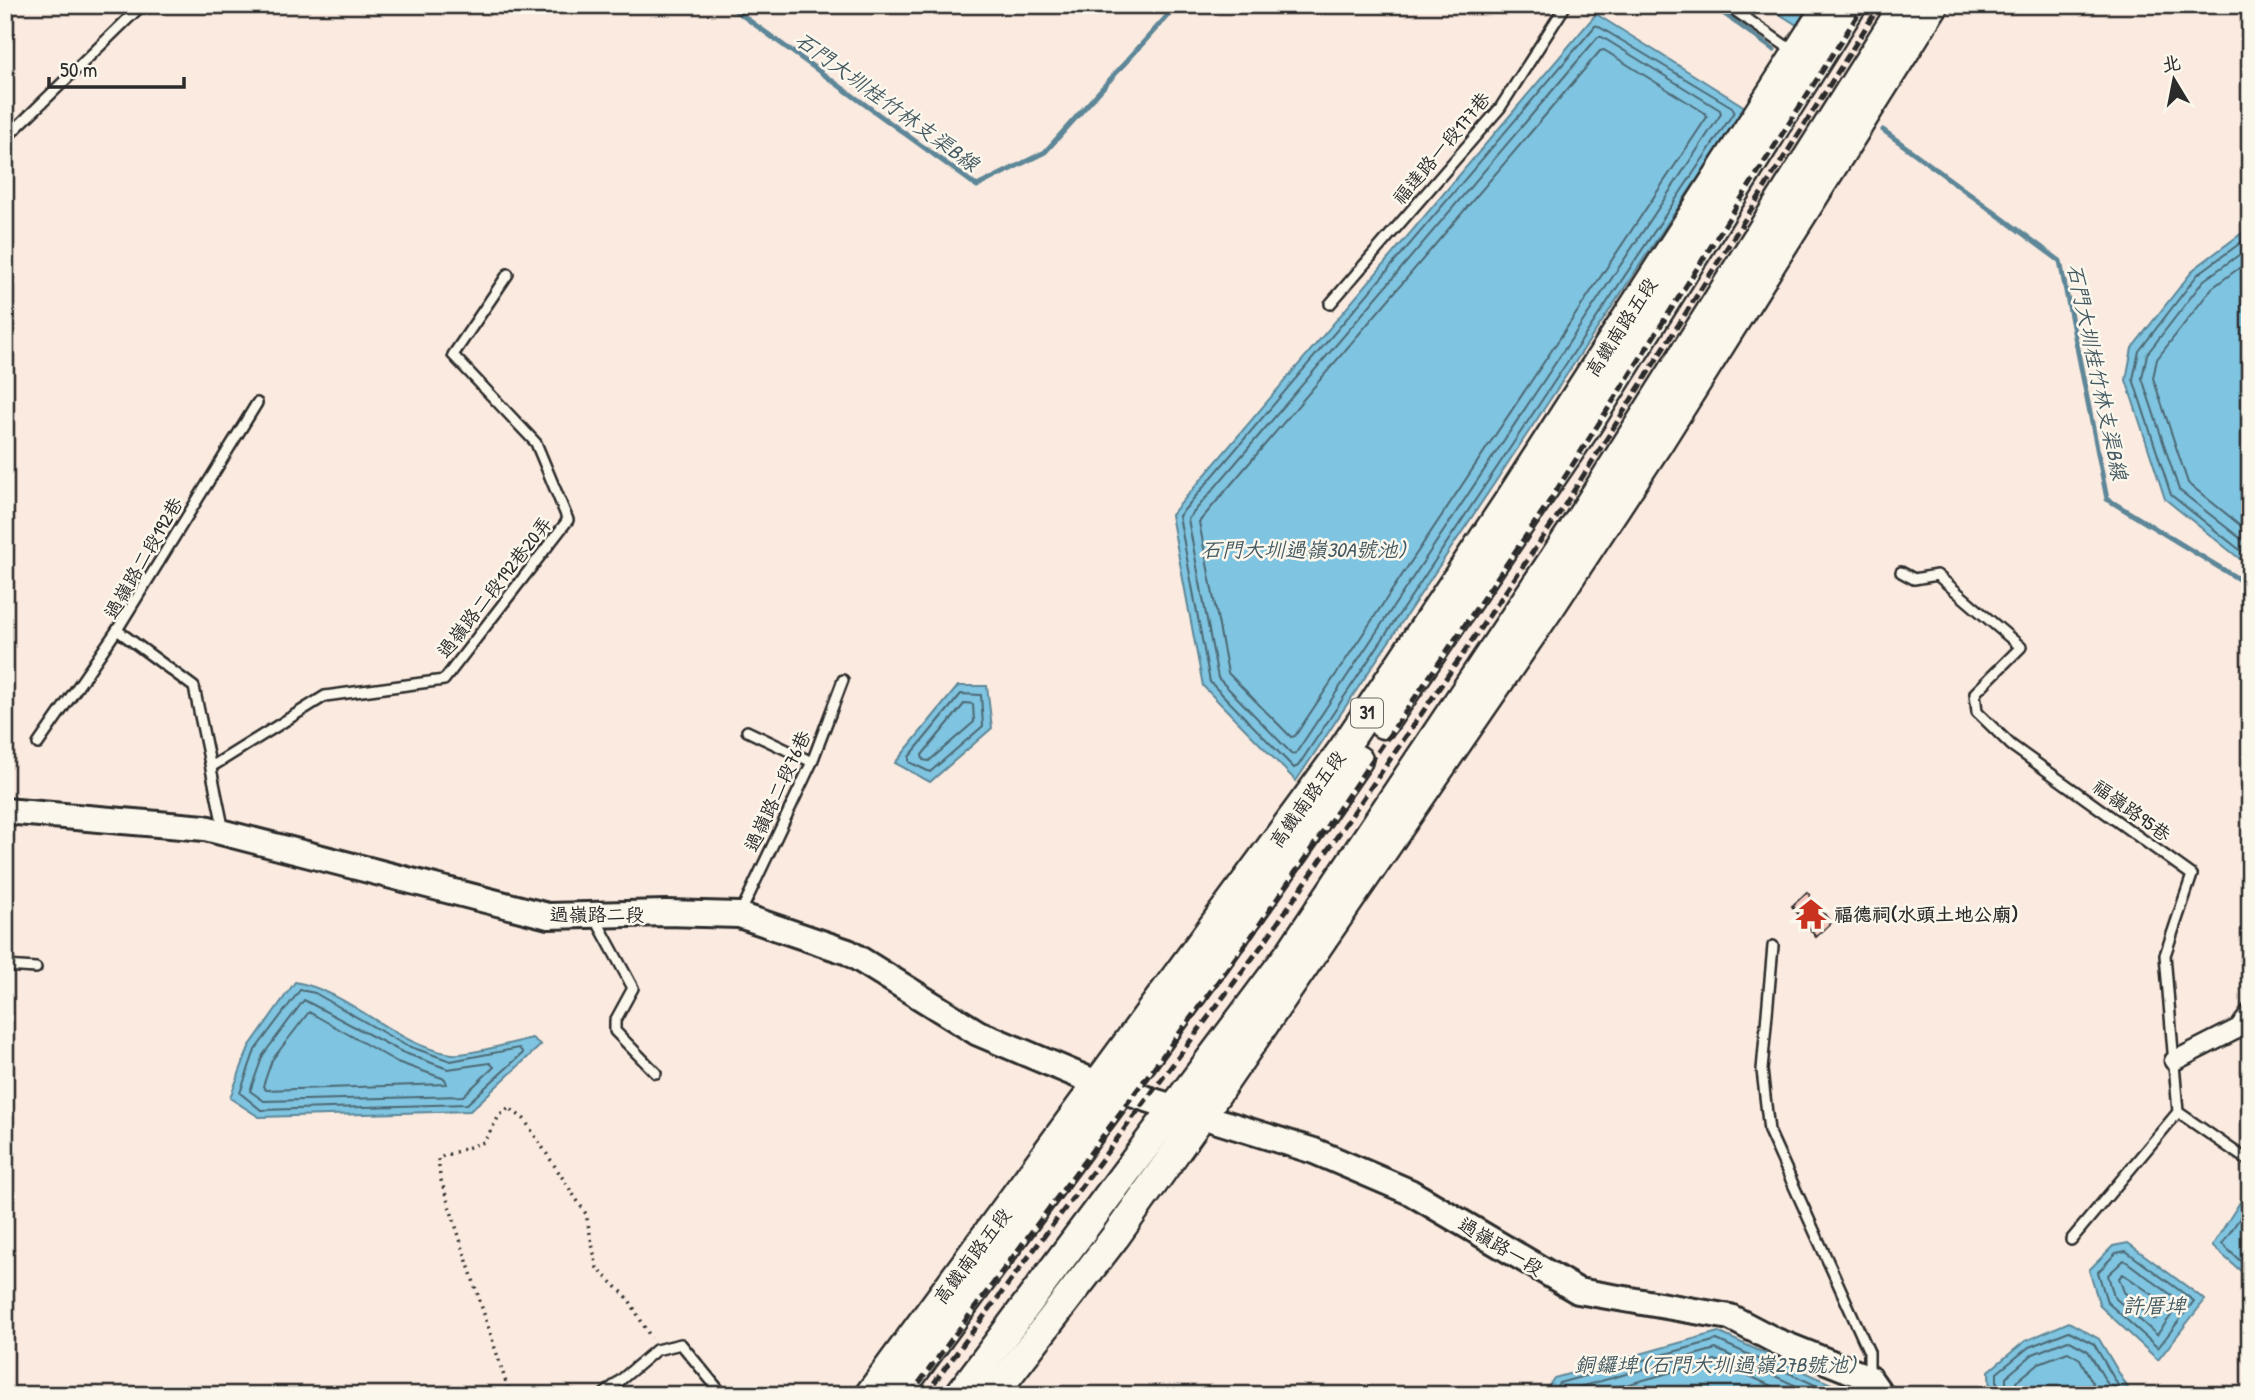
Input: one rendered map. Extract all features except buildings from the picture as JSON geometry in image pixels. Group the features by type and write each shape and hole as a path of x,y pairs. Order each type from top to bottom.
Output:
{"main road":[{"name":"高鐵南路五段","path":"897,1395 1343,749 1512,496 1828,5"},
{"name":"高鐵南路五段","path":"869,1395 1109,1087 1242,928 1559,468 1852,5"},
{"path":"993,1395 1115,1237 1190,1111 1290,953 1573,530 1905,5"},
{"path":"958,1395 1190,1111 1551,607 1659,442 1934,5"},
{"path":"1658,314 1694,215"},
{"path":"1573,530 1659,442"},
{"path":"881,1395 926,1355"}],"street":[{"name":"過嶺路二段","path":"5,811 205,828 548,916 666,913 739,915 848,952 978,1033 1109,1087"},
{"path":"2174,1060 2239,1028 2250,1013"},
{"name":"過嶺路一段","path":"1109,1087 1314,1151 1410,1192 1578,1292 1730,1317 1875,1386"}],"lane":[{"path":"5,139 142,5"},
{"name":"福達路一段177巷","path":"1329,304 1500,108 1566,5"},
{"path":"1727,5 1797,54"},
{"name":"過嶺路二段192巷20弄","path":"211,767 324,696 444,680 568,520 536,443 453,355 508,274"},
{"name":"過嶺路二段192巷","path":"224,832 194,687 117,630 257,403"},
{"name":"福嶺路95巷","path":"1901,572 1914,579 1937,575 2021,647 1975,693 1977,712 2011,745 2192,875 2165,956 2178,1112"},
{"path":"38,744 117,630"},
{"name":"過嶺路二段76巷","path":"739,915 812,762 843,680"},
{"path":"747,731 812,762"},
{"path":"593,916 633,988 615,1021 615,1031 656,1073"},
{"path":"1773,946 1762,1070 1769,1131 1869,1352 1875,1386"},
{"path":"5,966 36,968"},
{"path":"2071,1240 2178,1112 2249,1161"},
{"path":"603,1395 656,1349 681,1344 723,1395"}],"path":[{"path":"510,1395 440,1177 438,1158 484,1142 499,1116 509,1108 524,1119 586,1214 597,1268 628,1298 656,1349"}],"water":[{"path":"1765,5 1809,5 1797,25"},
{"name":"石門大圳過嶺30A號池)","path":"1596,14 1745,107 1296,781 1203,686 1171,515"},
{"path":"2250,227 2250,567 2165,499 2126,380 2132,348 2194,269"},
{"path":"958,686 987,686 992,728 930,782 895,763"},
{"path":"295,982 335,996 411,1041 431,1049 459,1054 532,1038 541,1045 470,1111 259,1117 230,1098 249,1047"},
{"name":"許厝埤","path":"2244,1196 2250,1196 2250,1279 2212,1246"},
{"name":"許厝埤","path":"2128,1243 2205,1300 2158,1360 2100,1306 2089,1270 2113,1246"},
{"name":"許厝埤","path":"2069,1322 2099,1339 2129,1390 2121,1395 1990,1395 1989,1371 2025,1341"},
{"name":"銅鑼埤 (石門大圳過嶺27B號池)","path":"1718,1332 1842,1389 1847,1395 1543,1395 1554,1378"}],"waterway":[{"name":"石門大圳桂竹林支渠B線","path":"728,5 977,186 1045,152 1177,5"},
{"name":"石門大圳桂竹林支渠B線","path":"1712,5 1774,50"},
{"name":"石門大圳桂竹林支渠B線","path":"1883,130 2060,261 2107,499 2250,586"}],"railway":[{"path":"910,1395 1251,937 1549,502 1864,5"},
{"path":"925,1395 1263,944 1561,511 1880,5"}],"place":[{"name":"福德祠(水頭土地公廟)","path":"1811,914"}]}
